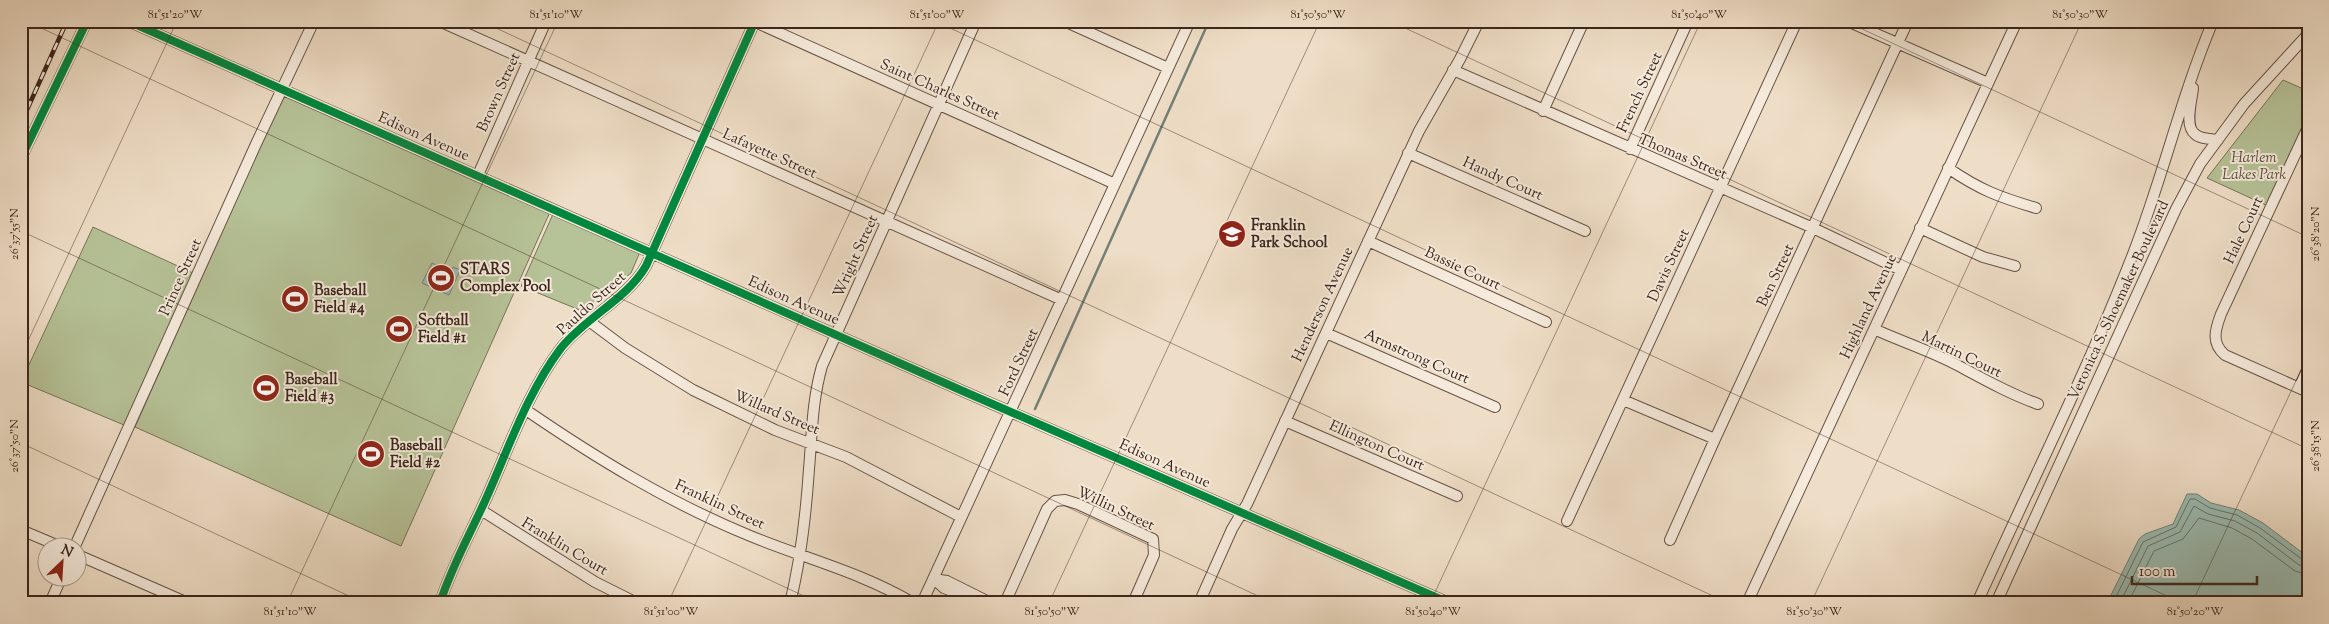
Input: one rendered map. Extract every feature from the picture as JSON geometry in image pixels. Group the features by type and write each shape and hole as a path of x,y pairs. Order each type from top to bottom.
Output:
{"street":[{"path":"21,158 87,21"},
{"name":"Edison Avenue","path":"128,21 1449,603"},
{"name":"Prince Street","path":"81,536 314,21"},
{"name":"Lafayette Street","path":"439,21 1062,300"},
{"name":"Brown Street","path":"478,175 546,21"},
{"name":"Wright Street","path":"790,603 801,554 811,444 812,408 822,366 976,21"},
{"path":"1064,21 1168,68"},
{"name":"Ford Street","path":"922,603 1190,21"},
{"name":"Henderson Avenue","path":"1199,603 1241,512 1247,504 1408,153 1479,21"},
{"path":"1543,111 1584,21"},
{"name":"French Street","path":"1630,149 1688,21"},
{"name":"Davis Street","path":"1567,521 1796,21"},
{"path":"1847,21 1988,83"},
{"name":"Ben Street","path":"1670,540 1714,439 1908,21"},
{"name":"Highland Avenue","path":"1747,603 2016,21"},
{"name":"Veronica S. Shoemaker Boulevard","path":"1977,603 2116,297 2160,180 2198,57 2213,21"},
{"name":"Saint Charles Street","path":"754,22 1115,184"},
{"name":"Pauldo Street","path":"440,603 526,410 547,368 573,335 633,286 646,266 754,22"},
{"name":"Veronica S. Shoemaker Boulevard","path":"1996,603 2176,210 2200,164 2244,104 2308,34"},
{"path":"2198,57 2190,117 2191,129 2194,134 2200,137 2218,140"},
{"name":"Thomas Street","path":"1453,70 1813,228 1901,270"},
{"name":"Hale Court","path":"2303,390 2225,355 2217,349 2215,335 2217,325 2308,127"},
{"name":"Handy Court","path":"1408,153 1585,232"},
{"path":"1948,168 1978,188 2000,198 2036,208"},
{"path":"1920,228 1983,257 2015,266"},
{"name":"Bassie Court","path":"1368,241 1546,322"},
{"name":"Willard Street","path":"589,321 625,348 693,390 774,430 846,457 884,475 961,517"},
{"name":"Martin Court","path":"1874,329 1958,366 2015,396 2038,404"},
{"name":"Armstrong Court","path":"1326,333 1495,407"},
{"path":"2303,390 2308,368"},
{"path":"1623,400 1714,439"},
{"name":"Franklin Street","path":"526,410 594,456 646,486 719,523 860,576 913,603"},
{"name":"Ellington Court","path":"1285,421 1457,496"},
{"name":"Willin Street","path":"1004,603 1047,509 1055,501 1065,500 1078,504 1153,539 1154,556 1132,603"},
{"name":"Franklin Court","path":"481,510 586,576 637,603"},
{"path":"21,530 38,537"},
{"path":"88,559 188,603"},
{"path":"933,579 944,588 980,603"},
{"path":"933,579 947,580 991,603"},
{"path":"50,603 58,586"}],"green space":[{"name":"Harlem Lakes Park","path":"2283,80 2308,91 2308,118 2268,206 2207,178"},
{"path":"284,93 550,212 401,546 135,427"},
{"path":"553,214 640,252 631,273 582,311 521,286"},
{"path":"93,227 193,273 124,425 21,382"}],"water":[{"name":"STARS Complex Pool","path":"432,263 451,272 453,267 460,270 449,295 422,283"},
{"path":"2187,494 2197,494 2211,503 2239,510 2263,523 2308,557 2308,603 2107,603 2139,539 2145,534 2173,524"}],"waterway":[{"path":"1035,409 1209,21"}],"railway":[{"path":"21,123 67,21"}],"cycle path":[{"path":"21,158 87,21"},
{"path":"128,21 965,392 1449,603"},
{"path":"440,603 455,564 519,422 549,365 571,337 628,288 646,266 755,21"}],"place":[{"name":"Franklin Park School","path":"1232,234"},
{"name":"STARS Complex Pool","path":"441,278"},
{"name":"Baseball Field #4","path":"295,299"},
{"name":"Softball Field #1","path":"399,329"},
{"name":"Baseball Field #3","path":"266,388"},
{"name":"Baseball Field #2","path":"371,454"}]}
